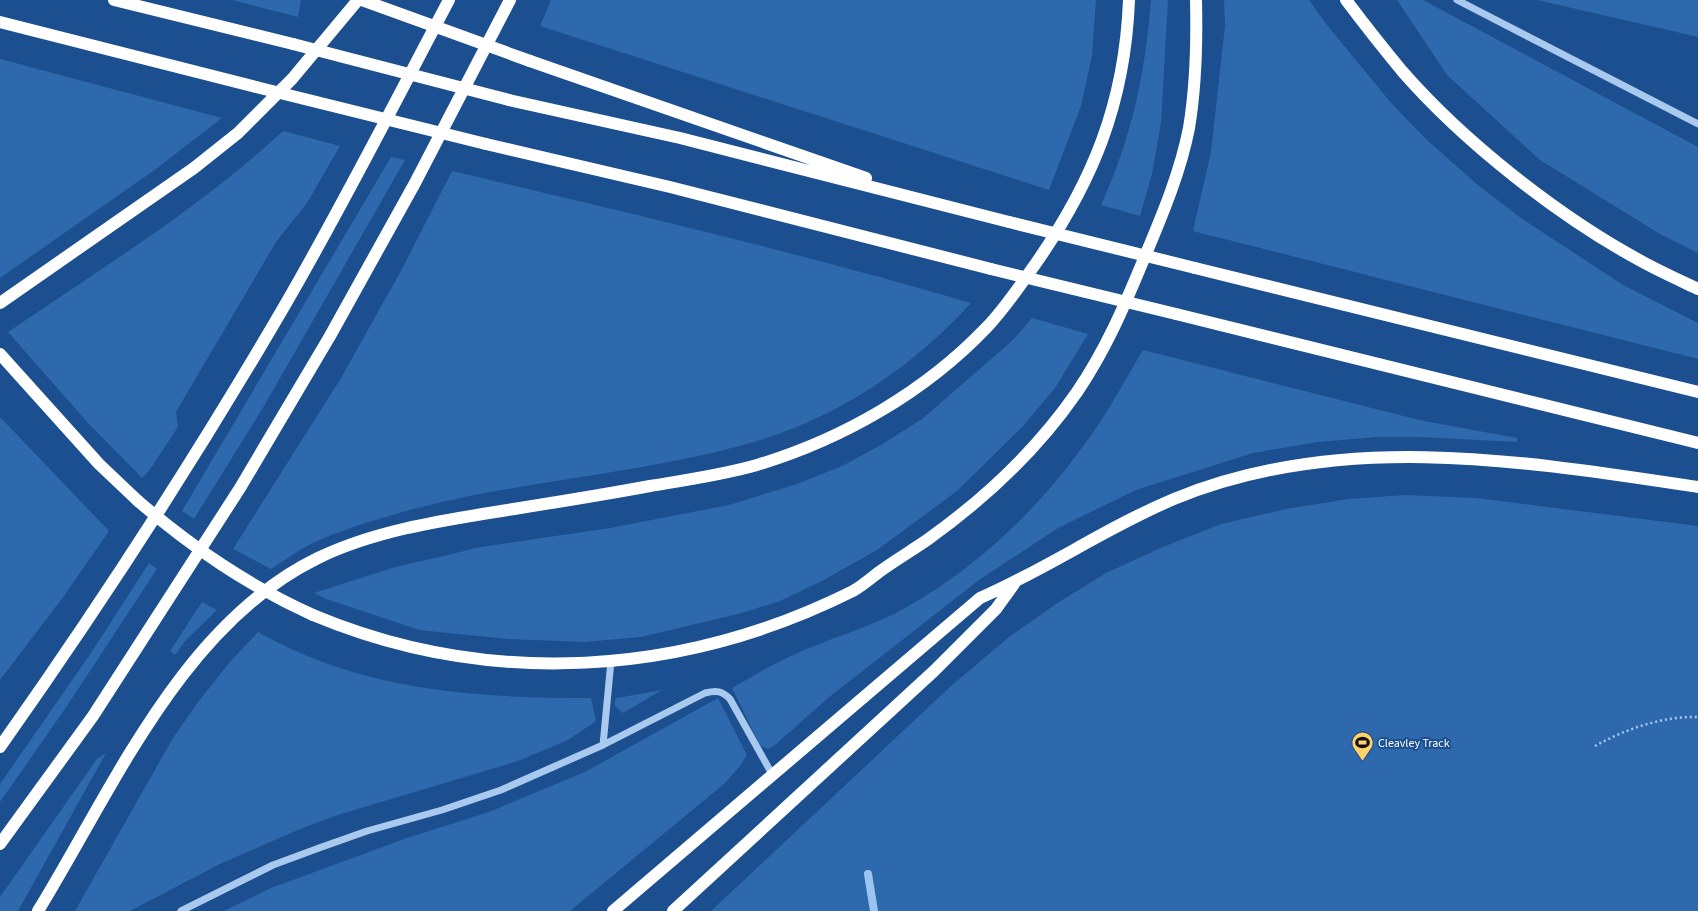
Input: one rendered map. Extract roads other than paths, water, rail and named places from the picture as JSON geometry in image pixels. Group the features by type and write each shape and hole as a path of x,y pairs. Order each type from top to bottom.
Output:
{"highway":[{"path":"114,0 293,44 509,100 680,138 1009,222 1698,392"},
{"path":"0,303 194,168 238,133 292,79 358,0"},
{"path":"362,0 530,61 941,204"},
{"path":"0,747 47,681 193,458 285,304 364,162 448,0"},
{"path":"0,844 93,716 244,481 330,336 415,183 510,0"},
{"path":"38,911 132,752 160,707 185,672 233,619 255,599 291,574 318,558 350,545 436,521 711,476 757,465 810,446 854,426 891,405 958,355 988,326 1011,298 1046,248 1075,200 1090,169 1106,132 1116,98 1124,57 1129,0"},
{"path":"2,357 99,464 138,501 186,541 233,574 313,615 371,637 406,646 482,659 534,664 574,664 682,652 766,628 809,611 857,589 953,520 1025,455 1059,416 1078,391 1108,342 1164,211 1188,128 1195,74 1196,0"},
{"path":"1346,0 1408,77 1464,133 1496,161 1559,209 1601,237 1640,261 1698,289"},
{"path":"0,22 256,87 486,144 677,189 991,269 1698,443"},
{"path":"614,911 772,774 980,598 1015,583 1103,533 1176,499 1256,473 1314,463 1411,456 1461,458 1560,466 1698,487"},
{"path":"673,911 934,671 996,609 1015,583"}],"lane":[{"path":"1457,0 1698,124"},
{"path":"603,745 611,661"},
{"path":"181,911 274,865 367,831 442,810 501,790 603,745 705,693 715,690 723,692 730,699 772,774"}],"waterway":[{"path":"868,874 874,911"}],"place":[{"name":"Cleavley Track","path":"1363,762"}]}
